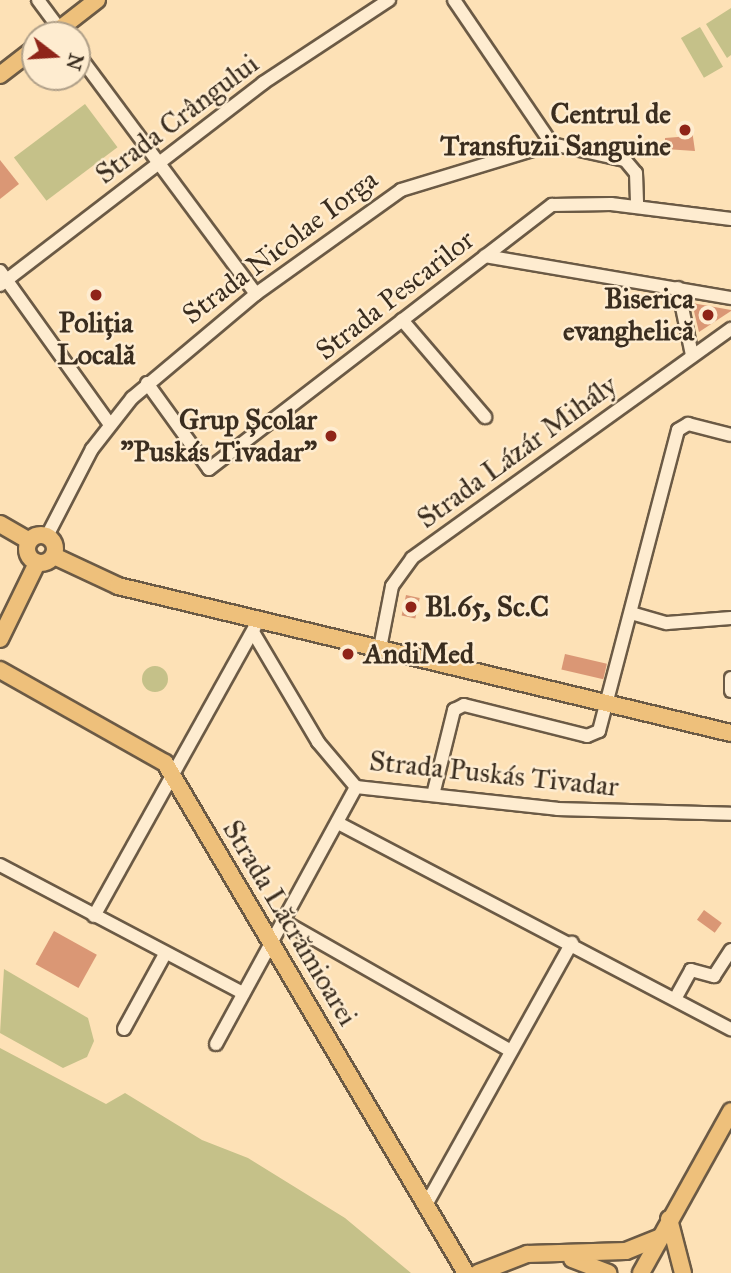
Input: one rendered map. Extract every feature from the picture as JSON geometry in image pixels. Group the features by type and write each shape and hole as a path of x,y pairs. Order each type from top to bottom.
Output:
{"main road":[{"path":"73,21 97,0"},
{"path":"0,75 21,59"},
{"path":"0,524 30,541 47,537 54,556 118,586 255,626 380,648 731,733"},
{"path":"30,541 28,554 37,563"},
{"path":"0,639 37,563 54,556"},
{"name":"Strada Lăcrămioarei","path":"0,670 158,757 172,776 427,1203 466,1273"},
{"path":"641,1273 731,1111"},
{"path":"669,1219 684,1273"},
{"path":"478,1273 533,1253 626,1251 659,1238"},
{"path":"510,1273 526,1263 562,1259 608,1273"}],"street":[{"path":"38,0 51,21"},
{"name":"Strada Crângului","path":"2,279 263,83 389,0"},
{"path":"454,0 552,144"},
{"path":"91,74 156,165 256,294"},
{"name":"Strada Nicolae Iorga","path":"47,537 109,422 147,383 256,294 401,190 552,144 625,160 636,173 637,206"},
{"name":"Strada Pescarilor","path":"147,383 209,469 552,205 637,206 731,219"},
{"path":"485,256 731,298"},
{"path":"2,279 99,400 109,422"},
{"path":"678,288 692,355"},
{"path":"402,320 485,417"},
{"name":"Strada Lázár Mihály","path":"380,648 392,586 412,558 731,329"},
{"path":"99,400 119,412"},
{"path":"433,795 454,710 464,705 587,736 599,731 678,430 688,424 726,433"},
{"path":"631,613 667,623 731,618"},
{"path":"94,916 255,626"},
{"name":"Strada Puskás Tivadar","path":"255,626 311,732 342,777 356,786 568,810 731,814"},
{"path":"731,678 731,691"},
{"path":"216,1044 356,786"},
{"path":"338,823 572,943 731,1029"},
{"path":"0,865 164,954 243,993"},
{"path":"283,921 511,1051"},
{"path":"427,1203 572,943"},
{"path":"675,999 691,970 715,976 731,950"},
{"path":"124,1029 164,954"}],"shaded area":[{"path":"731,8 731,55 727,58 706,24"},
{"path":"700,27 723,67 704,78 681,38"},
{"path":"85,104 117,147 46,201 14,158"},
{"path":"155,666 164,670 168,679 164,688 155,692 146,688 142,679 146,670"},
{"path":"4,969 88,1018 94,1041 87,1057 63,1068 0,1033"},
{"path":"0,1048 106,1104 125,1093 202,1140 248,1158 345,1218 411,1273 0,1273"}],"building":[{"name":"Centrul de Transfuzii Sanguine","path":"678,123 691,123 695,151 665,149 665,138 678,137"},
{"path":"0,160 19,184 0,199"},
{"name":"Biserica evanghelică","path":"692,303 731,310 731,311 699,332"},
{"name":"Bl.65, Sc.C","path":"406,595 420,598 415,618 402,616"},
{"path":"565,654 607,664 603,679 561,670"},
{"path":"704,910 722,923 715,933 697,920"},
{"path":"54,931 97,955 78,988 36,964"}],"place":[{"name":"Centrul de Transfuzii Sanguine","path":"685,130"},
{"name":"Poliția Locală","path":"96,295"},
{"name":"Biserica evanghelică","path":"708,315"},
{"name":"Grup Școlar \"Puskás Tivadar\"","path":"331,436"},
{"name":"Bl.65, Sc.C","path":"411,607"},
{"name":"AndiMed","path":"348,654"}]}
